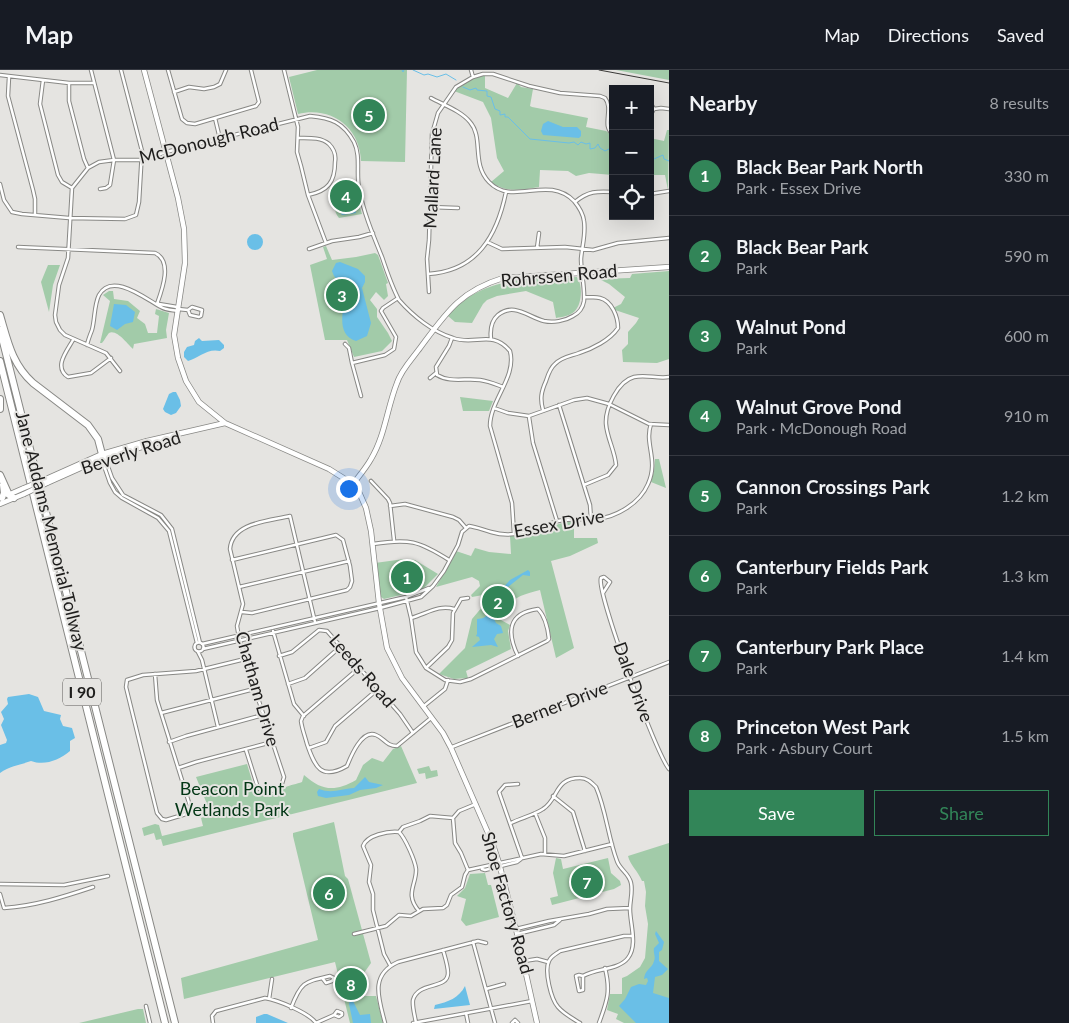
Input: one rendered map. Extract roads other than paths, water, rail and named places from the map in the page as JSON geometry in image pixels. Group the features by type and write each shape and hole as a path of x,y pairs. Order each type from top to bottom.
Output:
{"highway":[{"path":"0,315 11,351 16,363 25,376 88,425 98,438 102,456"},
{"name":"Jane Addams Memorial Tollway","path":"0,330 175,1023"},
{"name":"Jane Addams Memorial Tollway","path":"0,361 165,1023"},
{"path":"0,399 0,409"},
{"path":"0,474 11,497"},
{"path":"0,474 4,489 1,500"}],"street":[{"path":"91,70 114,160 110,185 100,189"},
{"path":"0,184 4,200 12,212 69,218 125,219 136,215 140,202 142,151 121,70"},
{"name":"Shoe Factory Road","path":"144,70 166,152 185,237 185,263 174,335 178,358 186,381 199,402 225,423 329,469 353,484 366,508 379,605 387,648 402,678 443,733 492,842 517,932 537,1023"},
{"path":"168,70 182,120 196,124 251,108 259,102 251,70"},
{"path":"174,92 189,87 204,89 214,87 220,84 226,70"},
{"path":"284,70 296,119 297,152 308,195 326,243"},
{"path":"471,70 473,77 483,74 494,74 529,86 560,93 594,95 606,98 609,104 607,127 609,131"},
{"path":"0,75 69,83 94,83"},
{"path":"9,77 8,96 33,190 35,215"},
{"name":"Mallard Lane","path":"429,292 427,259 430,240 431,140 435,120 443,104 456,88 473,77"},
{"path":"43,80 40,104 58,175 62,182 72,188"},
{"path":"69,83 69,101 88,168 72,188 68,258 59,285 55,315 60,330 73,340 106,354 120,371"},
{"path":"432,98 471,122 475,130 478,163 490,183 506,192 555,190 566,194 575,202 584,220 585,230 582,249 584,297 582,307 578,313 557,322 545,322 522,311 505,311 493,322 490,328 491,339"},
{"path":"654,109 669,109"},
{"name":"McDonough Road","path":"88,168 99,162 142,160 166,152 310,116 331,119 340,124 355,144 358,158 358,186 373,233 398,298 406,308 434,329 452,338"},
{"path":"215,118 220,139"},
{"path":"298,138 316,138 324,141 332,148 336,158 335,173 330,184 316,193 308,195"},
{"path":"575,202 584,194 592,191 609,192"},
{"path":"654,193 669,191"},
{"path":"428,274 446,272 476,255 487,242 499,220 506,192"},
{"path":"430,206 458,208"},
{"path":"308,249 326,243 373,233"},
{"path":"538,248 539,233"},
{"path":"487,242 502,249 564,247 593,250 618,243 669,238"},
{"path":"18,247 155,252 164,259 166,267 157,304"},
{"name":"Rohrssen Road","path":"353,484 371,460 381,437 397,381 450,308 461,298 484,284 503,278 669,267"},
{"path":"87,345 98,298 104,290 113,287 129,288 157,304 177,309 188,310 192,307 200,309 202,310 201,316 190,315 188,310"},
{"path":"544,411 540,398 541,392 550,370 555,364 561,359 582,353 608,339 618,328 616,314 607,301 599,298 584,297"},
{"path":"352,363 385,354 394,349 396,337 381,312 383,308 398,298"},
{"path":"503,387 482,380 458,381 442,378 436,373 438,361 449,346 452,338 462,341 491,339 499,341 505,345 512,357 512,365 503,387 494,408 490,426 512,503 514,534"},
{"path":"73,340 60,364 68,377 72,378 91,373 111,358"},
{"path":"345,344 349,348 361,396"},
{"path":"430,378 436,373"},
{"path":"584,485 608,475 616,465 606,424 610,404 619,388 628,379 641,376 669,377"},
{"path":"494,408 508,413 529,416 574,400 587,398 610,404 651,424 669,425"},
{"path":"559,405 590,506 591,519"},
{"path":"529,416 533,443 557,521"},
{"name":"Beverly Road","path":"1,500 102,456 225,423"},
{"name":"Essex Drive","path":"466,528 472,526 498,534 514,534 532,531 557,521 604,518 628,507 646,490 653,468 648,435 651,424"},
{"path":"102,456 107,476 115,492 167,525 203,649 202,660"},
{"path":"371,481 388,498 394,540"},
{"path":"198,652 272,630 421,597 432,586 449,560 466,528 454,517 405,504 390,506"},
{"name":"Chatham Drive","path":"246,750 258,788 266,793 279,790 284,780 245,659 237,628 242,612 242,603 232,560 231,542 242,529 254,524 290,516 297,544"},
{"path":"232,560 330,535 340,536 344,542 349,561 352,582 350,587 345,590 252,613 242,612"},
{"path":"372,545 394,540 419,543 428,546 449,560"},
{"path":"297,544 315,620"},
{"path":"239,587 349,561"},
{"name":"Dale Drive","path":"603,593 610,582 604,577 600,580 603,593 630,678 658,750 669,768"},
{"path":"379,605 432,586"},
{"path":"406,596 416,652 426,668 434,674 448,680 460,682 471,679 545,643 549,639 542,614 538,610 519,616 513,626 511,639 518,656"},
{"path":"426,668 448,647 452,640 454,608 461,599 468,598"},
{"path":"411,618 445,606 454,608"},
{"path":"272,630 294,704 304,716"},
{"name":"Leeds Road","path":"279,656 292,652 320,630 327,631 400,714 413,733"},
{"path":"218,727 202,660 194,648 200,643 240,638"},
{"path":"288,684 305,678 340,646"},
{"path":"155,674 157,700 190,806 183,816 166,820 162,819 157,813 126,688 127,680 143,675 204,669 245,659"},
{"name":"Berner Drive","path":"451,748 669,662"},
{"path":"359,668 304,716 302,725 316,767 327,773 348,766 354,750 367,735 377,735 386,744 397,746 431,718"},
{"path":"423,706 445,689 448,680"},
{"path":"161,713 254,688"},
{"path":"309,748 326,742 335,726 378,689"},
{"path":"170,742 263,715"},
{"path":"178,768 272,742"},
{"path":"511,823 548,804 558,788 566,781 578,778 589,780 598,792 617,863 631,882 631,952 627,959 619,965 594,970 583,976 576,976 579,991 583,990 583,976"},
{"path":"518,784 505,785 499,792 522,858"},
{"path":"553,796 573,812 585,851"},
{"path":"354,934 386,926 398,916 412,916 423,909 442,909 446,906 451,895 462,887 468,870 462,853 454,843 453,818 459,811 476,804"},
{"path":"535,812 545,838 545,854"},
{"path":"390,966 384,954 373,910 373,894 369,883 371,865 363,850 363,845 369,838 398,832 403,827 430,816 453,818"},
{"path":"398,832 403,838 415,865 416,871 411,891 414,904 419,911"},
{"path":"468,870 545,854 564,856 612,844"},
{"path":"0,884 64,885 108,876"},
{"path":"0,894 2,908 35,905 92,887"},
{"path":"517,932 549,921 607,909 630,908"},
{"path":"580,1023 561,1010 556,1004 547,973 548,962 560,951 632,936"},
{"path":"384,1023 378,988 381,976 390,966 398,962 473,942 481,941 486,943"},
{"path":"473,942 495,1023"},
{"path":"443,950 448,978 443,982 422,988 415,995 413,1004 415,1023 533,1001"},
{"path":"524,961 535,959 548,962"},
{"path":"599,1023 605,1011 608,997 606,968"},
{"path":"269,999 272,979"},
{"path":"291,1008 298,991 303,985 310,981 323,979"},
{"path":"486,989 504,984"},
{"path":"213,1023 212,1016 216,1011 269,999 310,1017 316,1023 334,1015"},
{"path":"146,1006 150,1023"},
{"path":"466,1013 468,1023"},
{"path":"441,1018 442,1023"},
{"path":"512,1023 516,1020 518,1023"}],"water":[{"path":"548,121 563,127 577,127 581,131 581,136 579,138 543,135 541,131 543,124"},
{"path":"336,188 351,195 356,213 342,215 337,208 341,203 334,191"},
{"path":"252,234 258,234 263,239 261,248 252,250 247,245 247,239"},
{"path":"340,262 358,269 365,276 362,288 371,323 367,336 356,341 349,337 343,326 345,289 332,271 336,263"},
{"path":"114,304 126,305 135,312 133,322 125,324 117,330 110,326"},
{"path":"199,338 202,341 219,340 224,345 224,348 220,351 207,352 188,361 184,357 184,352 187,347 194,345 195,341"},
{"path":"176,392 181,406 176,413 171,415 163,409 169,394"},
{"path":"528,570 530,576 523,575 498,593 510,580"},
{"path":"492,606 499,609 494,619 501,626 503,633 497,634 494,639 498,647 491,645 472,647 480,640 476,636 477,619 485,617"},
{"path":"29,694 38,697 44,711 61,715 60,719 63,726 72,728 75,738 70,741 70,751 57,759 41,763 31,761 11,767 0,773 0,745 6,743 7,740 1,725 4,719 1,712 8,704 8,697"},
{"path":"365,777 369,782 383,785 360,790 349,795 326,798 318,796 317,792 319,789 332,791 354,788"},
{"path":"656,931 664,942 662,950 659,952 659,961 668,969 662,975 655,977 653,993 669,998 669,1023 636,1023 619,1006 631,987 639,984 646,985 648,981 647,978 644,979 655,958 654,948 659,943 655,934"},
{"path":"465,986 470,1005 434,1009 435,1005 449,1001 456,996"},
{"path":"350,1001 353,1001 360,1015 370,1014 371,1023 353,1023"},
{"path":"264,1014 288,1023 256,1023 256,1017"}],"waterway":[{"path":"402,70 403,72 404,70"},
{"path":"413,70 424,75 428,74 437,77 446,74 456,80"},
{"path":"463,87 470,90 476,88 477,90 487,91 487,96 491,97 495,109 500,111 500,115 505,114 505,117 508,117 530,139 574,142 578,145 581,142 590,143 590,149 595,148 598,144 605,151 609,149"},
{"path":"654,159 663,155 664,159 669,161"}],"railway":[{"path":"599,70 669,83"}],"place":[{"name":"Cannon Crossings Park","path":"369,115"},
{"name":"Walnut Grove Pond","path":"346,196"},
{"name":"Walnut Pond","path":"342,295"},
{"name":"Black Bear Park North","path":"407,577"},
{"name":"Black Bear Park","path":"498,602"},
{"name":"Canterbury Park Place","path":"587,882"},
{"name":"Canterbury Fields Park","path":"329,893"},
{"name":"Princeton West Park","path":"351,984"}],"park label":[{"name":"Beacon Point Wetlands Park","path":"232,800"}]}
